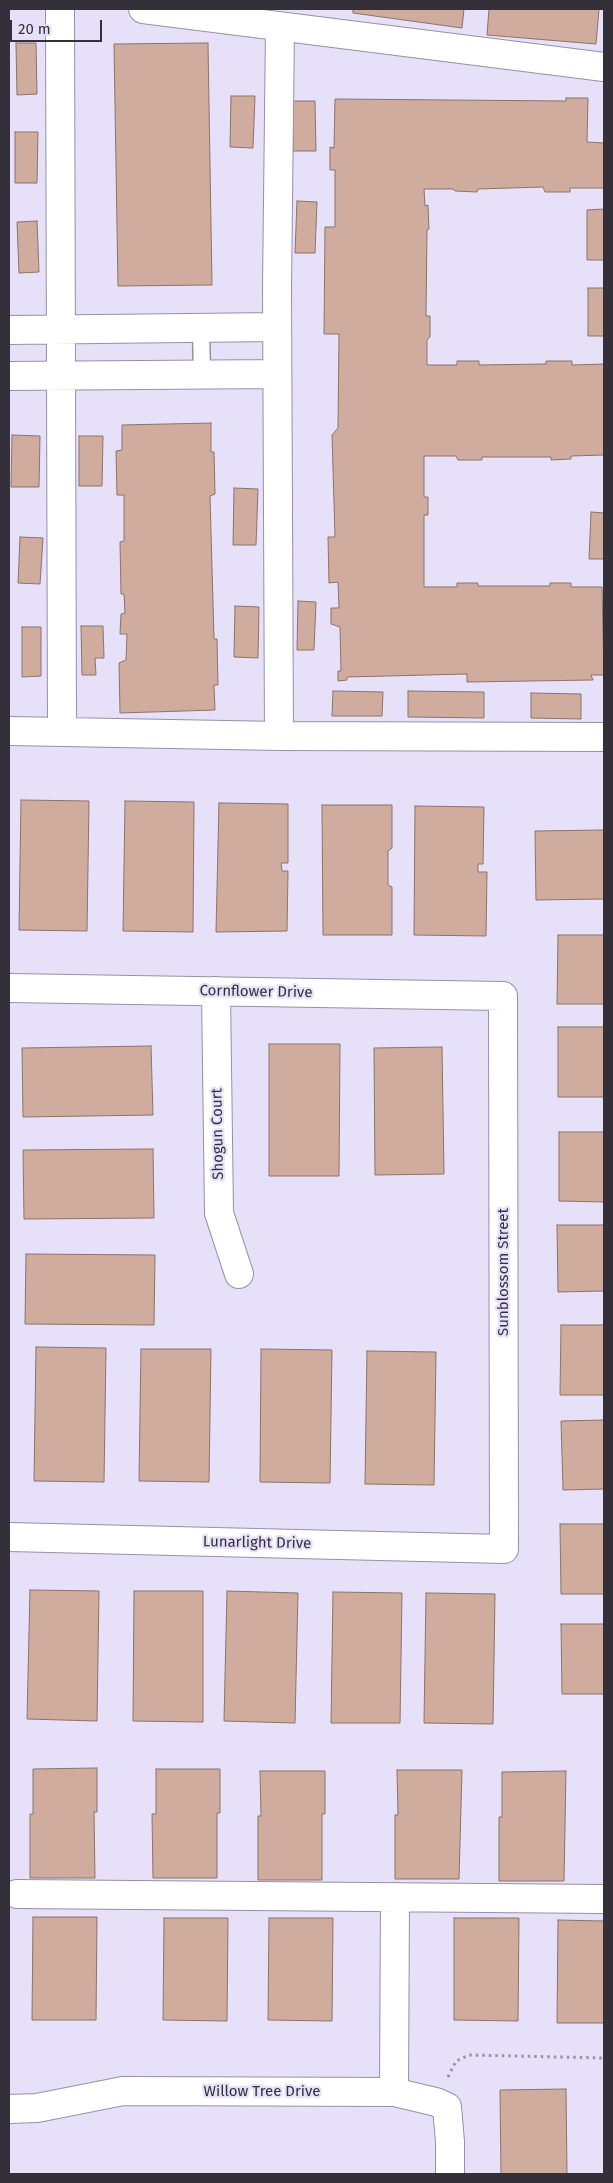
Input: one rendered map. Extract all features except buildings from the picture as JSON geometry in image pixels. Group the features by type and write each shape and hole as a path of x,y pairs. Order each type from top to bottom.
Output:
{"street":[{"path":"60,9 62,731"},
{"path":"143,9 604,67"},
{"path":"279,736 277,327 280,27"},
{"path":"9,330 277,327"},
{"path":"9,376 277,374"},
{"path":"9,730 279,736 604,737"},
{"name":"Cornflower Drive","path":"9,988 503,996"},
{"name":"Shogun Court","path":"216,991 219,1213 239,1274"},
{"name":"Sunblossom Street","path":"503,996 504,1549"},
{"name":"Lunarlight Drive","path":"9,1537 504,1549"},
{"path":"17,1894 604,1899"},
{"path":"394,2092 395,1897"},
{"name":"Willow Tree Drive","path":"9,2109 36,2108 123,2091 394,2092 436,2102"},
{"path":"436,2102 446,2107 450,2142 450,2174"}],"lane":[{"path":"201,328 202,375"}],"path":[{"path":"436,2102 456,2061 469,2055 604,2058"}]}
